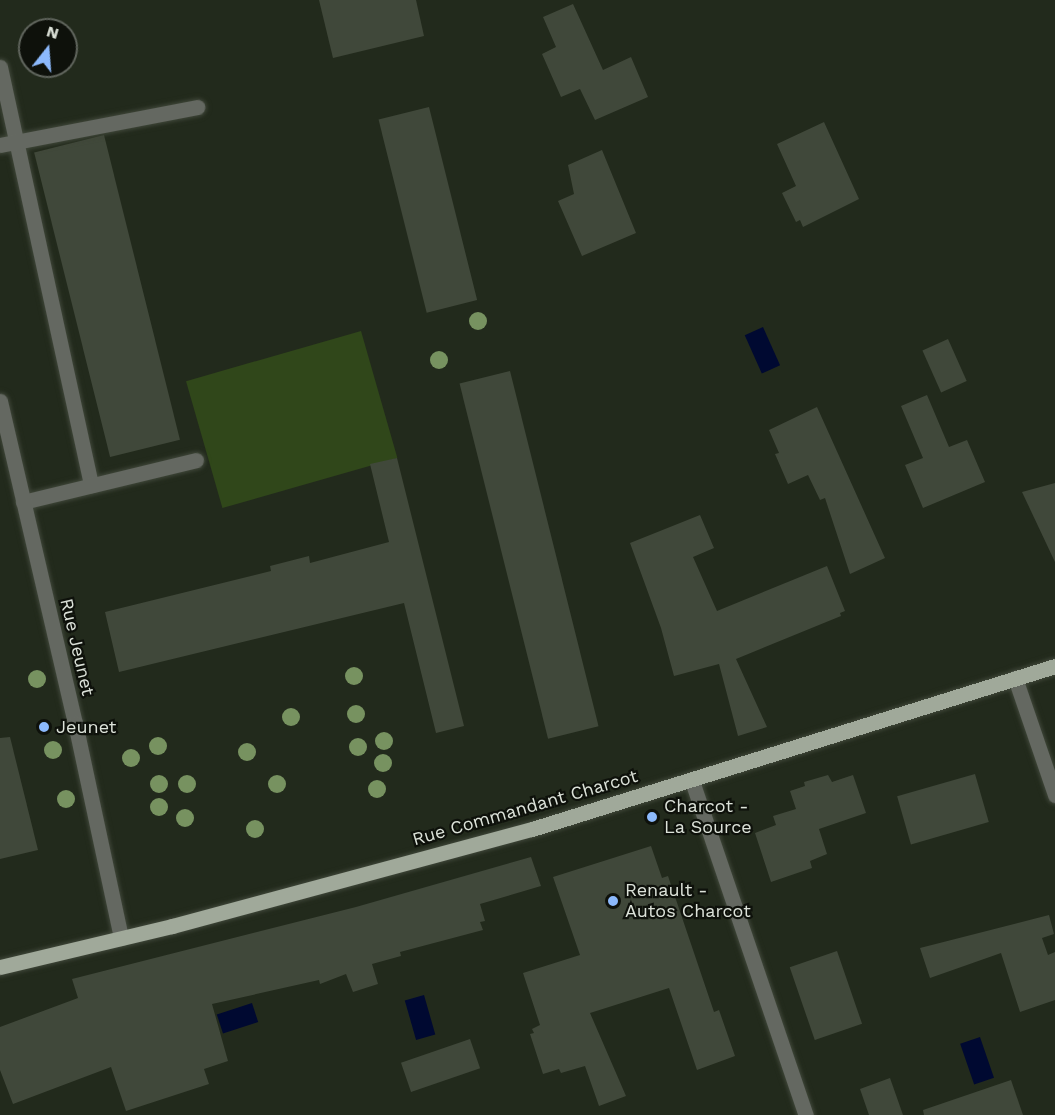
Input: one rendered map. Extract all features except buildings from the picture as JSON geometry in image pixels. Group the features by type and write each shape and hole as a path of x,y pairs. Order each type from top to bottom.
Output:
{"main road":[{"name":"Rue Commandant Charcot","path":"0,967 121,938 532,829 1055,666"}],"street":[{"path":"0,67 92,485"},
{"path":"0,145 197,106"},
{"name":"Rue Jeunet","path":"0,401 121,938"},
{"path":"23,502 196,460"},
{"path":"1015,678 1055,795"},
{"path":"692,781 806,1115"}],"green space":[{"path":"361,331 397,458 222,508 186,381"}],"water":[{"path":"763,327 780,365 762,374 745,335"},
{"path":"424,995 435,1034 416,1040 405,1001"},
{"path":"252,1003 258,1022 223,1033 217,1014"},
{"path":"980,1037 994,1078 974,1084 960,1044"}],"place":[{"name":"Jeunet","path":"44,727"},
{"name":"Charcot - La Source","path":"652,817"},
{"name":"Renault - Autos Charcot","path":"613,901"}]}
